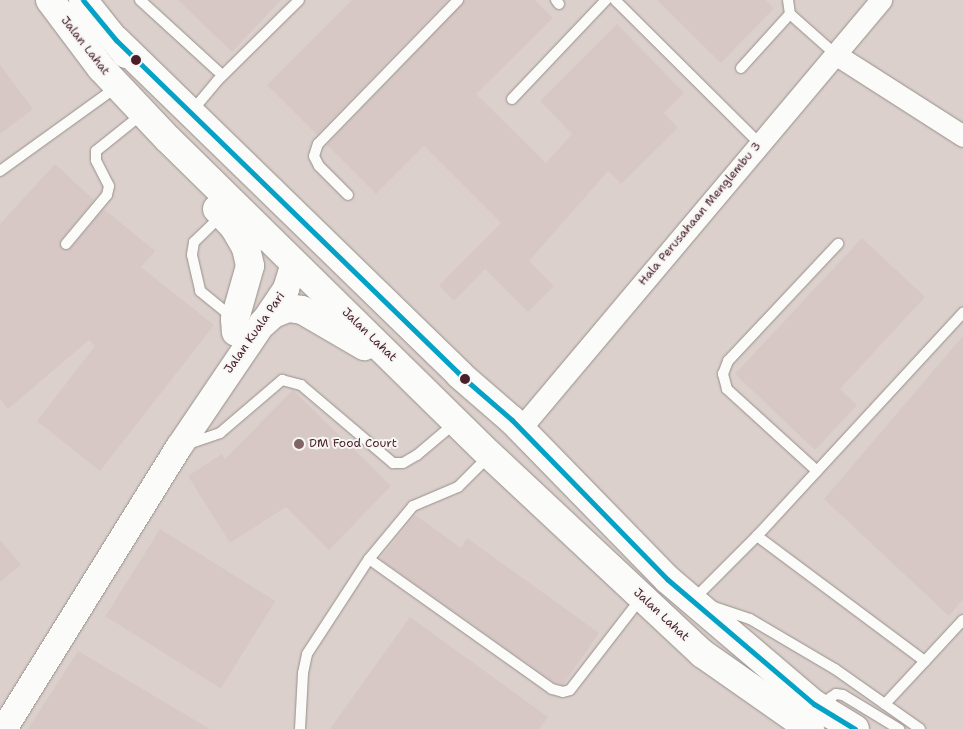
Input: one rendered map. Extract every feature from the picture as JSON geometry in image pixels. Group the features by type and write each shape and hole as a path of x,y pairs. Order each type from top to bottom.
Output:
{"main road":[{"name":"Jalan Lahat","path":"50,0 108,78 490,455 703,654 810,729"},
{"path":"83,0 116,40 156,98 283,222 291,239 294,263 319,266 331,271 482,410 504,426 521,429"},
{"path":"116,40 460,375 521,429 604,517 692,600 814,704 848,724"},
{"path":"108,78 156,144 222,215 246,248 250,266 235,326"},
{"path":"263,323 273,314 288,308 302,310 381,356 394,360"}],"street":[{"name":"Hala Perusahaan Menglembu 3","path":"521,429 759,143 881,0"},
{"path":"835,54 963,136"},
{"name":"Jalan Kuala Pari","path":"4,729 179,447 286,289 294,263"},
{"name":"Jalan Kuala Pari","path":"0,711 235,326 273,280 294,263"}],"lane":[{"path":"140,0 222,75"},
{"path":"191,112 222,75 299,0"},
{"path":"348,195 319,166 314,156 318,144 458,0"},
{"path":"512,99 606,0"},
{"path":"615,0 759,143"},
{"path":"788,0 790,14 835,54"},
{"path":"741,68 790,14"},
{"path":"0,171 108,78"},
{"path":"66,244 107,195 109,186 96,160 96,151 137,118"},
{"name":"Jalan Kuala Pari","path":"222,215 194,242 192,255 200,290 235,326"},
{"path":"817,471 727,389 722,374 728,361 838,244"},
{"path":"920,729 835,669 750,619 692,600 757,536 963,313"},
{"path":"179,447 220,433 282,380 301,385 393,463 403,463 417,454 456,422"},
{"path":"300,729 303,673 307,654 369,559 413,506 458,488 490,455"},
{"path":"757,536 925,661"},
{"path":"369,559 552,689 563,692 570,690 642,597"},
{"path":"885,704 963,620"},
{"path":"848,724 830,698 836,694 844,695 899,729"}],"shaded area":[{"path":"0,0 963,0 963,729 0,729"}],"building":[{"path":"178,0 281,0 232,52"},
{"path":"352,0 448,0 317,135 267,85"},
{"path":"465,0 535,0 553,18 476,94 546,163 572,134 540,101 617,24 684,93 664,113 678,128 621,184 608,171 529,261 554,286 528,312 485,269 454,301 439,285 501,223 424,146 376,194 327,145"},
{"path":"657,0 766,0 774,8 721,63"},
{"path":"0,65 33,109 0,134"},
{"path":"55,164 94,200 61,240 61,249 71,248 104,209 155,251 141,267 214,325 100,471 37,421 95,346 89,340 8,409 0,399 0,224"},
{"path":"862,238 925,297 840,389 857,405 815,450 735,374"},
{"path":"963,336 963,599 949,616 824,499"},
{"path":"293,390 391,486 329,550 286,507 230,543 188,476 222,454 225,459"},
{"path":"415,515 461,548 467,538 599,633 563,685 555,683 380,559"},
{"path":"160,529 275,601 221,688 105,616"},
{"path":"0,540 21,565 0,582"},
{"path":"410,617 548,717 539,729 330,729"},
{"path":"78,651 210,729 28,729"}],"transit line":[{"path":"83,0 116,40 460,375 512,420 667,579 814,704 855,729"}],"place":[{"name":"DM Food Court","path":"299,444"}]}
